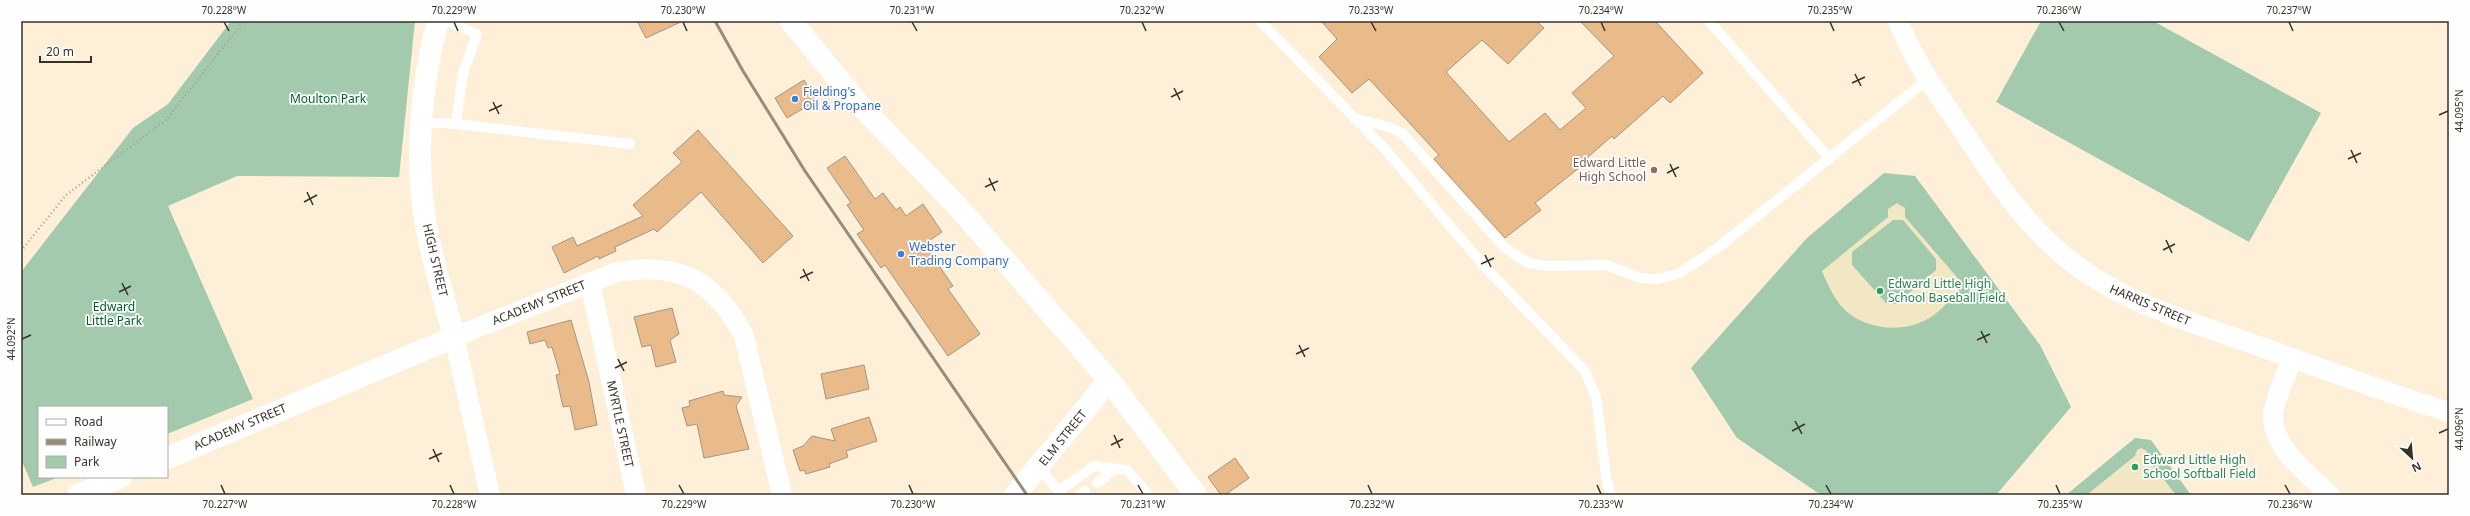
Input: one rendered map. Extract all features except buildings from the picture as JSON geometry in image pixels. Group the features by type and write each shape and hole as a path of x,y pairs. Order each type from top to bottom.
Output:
{"main road":[{"name":"HIGH STREET","path":"438,21 430,50 422,122 422,192 427,230 454,337"},
{"path":"791,21 858,103 958,207 1109,380 1196,495"},
{"name":"ACADEMY STREET","path":"168,458 454,337"},
{"name":"ELM STREET","path":"1016,495 1109,380"},
{"path":"78,495 119,478"}],"street":[{"name":"HARRIS STREET","path":"1898,21 1905,39 1928,79 2014,204 2037,232 2088,275 2109,289 2143,305 2449,412"},
{"name":"ACADEMY STREET","path":"454,337 590,282 629,270 668,270 684,275 702,284 722,300 744,336 782,495"},
{"name":"MYRTLE STREET","path":"590,282 636,495"},
{"name":"HIGH STREET","path":"454,337 490,495"},
{"path":"2293,358 2273,416 2276,432 2284,448 2300,467 2330,495"}],"lane":[{"path":"446,21 477,34 463,73 456,124"},
{"path":"1260,21 1384,148 1484,266 1585,371 1596,397 1606,477 1611,495"},
{"path":"1709,21 1830,159"},
{"path":"1354,118 1389,127 1402,133 1504,247 1528,263 1548,266 1606,265 1640,278 1657,279 1678,274 1694,264 1830,159 1928,79"},
{"path":"422,122 456,124 630,144"},
{"path":"1040,467 1060,493 1094,466 1114,470 1127,470 1149,495"},
{"path":"1096,483 1114,470"}],"path":[{"path":"21,251 66,195 166,120 244,21"}],"green space":[{"path":"231,21 415,21 399,177 237,176 168,206 253,399 168,434 168,406 38,406 38,478 56,478 33,487 21,459 21,272 133,128 168,104"},
{"path":"2041,21 2153,21 2321,113 2249,242 1996,102"},
{"name":"Edward Little High School Baseball Field","path":"1884,173 1915,176 2040,345 2071,407 1996,495 1821,495 1737,438 1691,368 1807,238"},
{"name":"Edward Little High School Softball Field","path":"2135,438 2151,440 2191,495 2066,495"}],"sand":[{"path":"1897,203 1905,208 1905,217 1962,283 1942,308 1934,315 1911,326 1899,328 1873,325 1861,321 1850,314 1835,298 1822,271 1888,217 1888,209","holes":["1893,220 1903,220 1936,259 1936,270 1896,304 1886,303 1852,265 1852,252"]},
{"path":"2141,448 2147,451 2147,458 2176,495 2089,495 2089,493 2135,456 2137,450"}],"railway":[{"path":"715,21 743,71 805,171 1027,495"}],"place":[{"name":"Fielding's Oil & Propane","path":"795,99"},
{"name":"Edward Little High School","path":"1654,170"},
{"name":"Webster Trading Company","path":"901,254"},
{"name":"Edward Little High School Baseball Field","path":"1880,291"},
{"name":"Edward Little High School Softball Field","path":"2135,467"}],"park label":[{"name":"Moulton Park","path":"328,99"},
{"name":"Edward Little Park","path":"114,314"}]}
